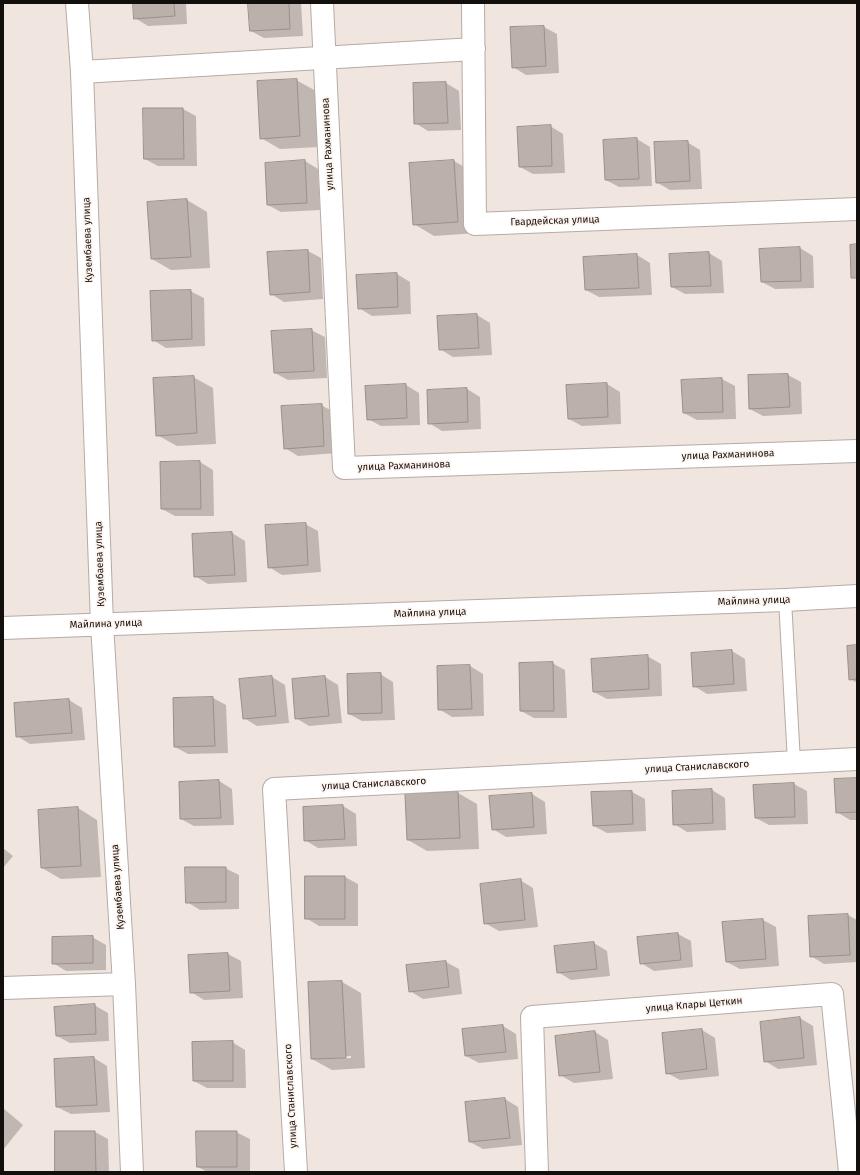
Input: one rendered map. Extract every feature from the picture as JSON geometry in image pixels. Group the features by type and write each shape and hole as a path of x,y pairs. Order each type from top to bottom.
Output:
{"street":[{"name":"Кузембаева улица","path":"77,3 82,72 102,624 124,984 132,1172"},
{"name":"улица Рахманинова","path":"322,3 344,468 857,451"},
{"name":"Гвардейская улица","path":"473,3 475,224 857,209"},
{"path":"82,72 474,49"},
{"name":"Майлина улица","path":"3,628 786,600 857,596"},
{"name":"улица Станиславского","path":"296,1172 274,789 857,759"},
{"path":"3,988 124,984"},
{"name":"улица Клары Цеткин","path":"537,1172 532,1017 832,994 850,1172"}],"lane":[{"path":"786,600 794,762"}],"building":[{"path":"133,3 174,3 175,16 134,19"},
{"path":"248,3 289,3 290,29 250,31"},
{"path":"544,26 546,66 512,68 510,27"},
{"path":"297,79 300,136 260,139 257,81"},
{"path":"446,82 448,123 414,124 413,83"},
{"path":"143,108 183,108 184,159 144,159"},
{"path":"551,125 552,166 519,167 517,127"},
{"path":"637,138 639,179 605,180 603,140"},
{"path":"688,141 690,181 656,183 654,142"},
{"path":"305,160 307,203 267,205 265,163"},
{"path":"454,160 458,222 413,225 409,163"},
{"path":"187,199 191,257 151,259 147,202"},
{"path":"857,244 857,278 851,278 850,245"},
{"path":"800,247 801,281 761,282 759,249"},
{"path":"308,250 310,292 270,295 267,252"},
{"path":"709,252 711,286 671,287 669,254"},
{"path":"637,254 639,288 585,290 583,257"},
{"path":"397,273 398,307 358,309 356,275"},
{"path":"191,290 192,339 152,341 150,291"},
{"path":"477,314 479,348 439,350 437,316"},
{"path":"312,329 314,371 274,373 271,331"},
{"path":"788,374 790,407 749,409 748,375"},
{"path":"194,376 197,433 156,436 153,378"},
{"path":"722,378 723,412 683,413 681,380"},
{"path":"607,383 608,417 568,419 566,385"},
{"path":"406,384 407,418 367,420 365,386"},
{"path":"467,388 468,422 428,424 427,390"},
{"path":"322,404 324,446 284,449 281,406"},
{"path":"200,461 201,509 161,509 160,462"},
{"path":"306,523 308,565 268,568 265,525"},
{"path":"232,532 235,575 194,577 192,534"},
{"path":"857,645 857,679 849,680 847,646"},
{"path":"732,650 734,684 693,687 691,653"},
{"path":"648,655 649,689 593,692 591,659"},
{"path":"553,662 554,711 520,711 519,663"},
{"path":"470,665 472,709 438,710 437,666"},
{"path":"381,673 382,713 348,714 347,674"},
{"path":"272,676 276,716 243,719 239,679"},
{"path":"325,676 329,716 295,719 292,679"},
{"path":"213,697 215,746 174,747 173,698"},
{"path":"69,699 72,733 16,737 14,703"},
{"path":"857,778 857,812 836,813 834,779"},
{"path":"219,780 221,818 180,819 179,782"},
{"path":"794,783 795,817 755,818 753,785"},
{"path":"712,789 713,823 673,825 672,791"},
{"path":"632,791 633,824 593,826 591,792"},
{"path":"458,792 460,838 407,840 405,794"},
{"path":"532,793 534,827 492,830 489,796"},
{"path":"343,805 345,839 304,841 303,807"},
{"path":"78,807 81,866 41,868 38,810"},
{"path":"185,867 226,867 226,902 186,903"},
{"path":"305,876 345,876 345,919 305,919"},
{"path":"521,879 525,920 484,924 480,884"},
{"path":"848,914 850,955 810,957 808,916"},
{"path":"763,919 766,959 726,962 722,922"},
{"path":"678,933 681,960 640,964 637,937"},
{"path":"93,936 93,963 52,964 52,937"},
{"path":"594,942 597,969 557,973 554,946"},
{"path":"228,953 230,991 190,993 188,955"},
{"path":"446,961 449,987 409,992 406,965"},
{"path":"342,981 346,1058 311,1059 308,982"},
{"path":"95,1004 96,1034 56,1036 54,1007"},
{"path":"800,1017 804,1058 764,1062 760,1022"},
{"path":"503,1025 506,1052 465,1056 462,1029"},
{"path":"702,1029 707,1069 666,1074 662,1033"},
{"path":"595,1031 600,1072 559,1076 555,1036"},
{"path":"233,1041 233,1081 193,1081 192,1042"},
{"path":"94,1057 97,1105 56,1107 54,1059"},
{"path":"505,1098 510,1138 469,1142 465,1102"},
{"path":"55,1131 95,1131 96,1172 55,1172"},
{"path":"196,1131 237,1131 237,1167 197,1167"}]}
